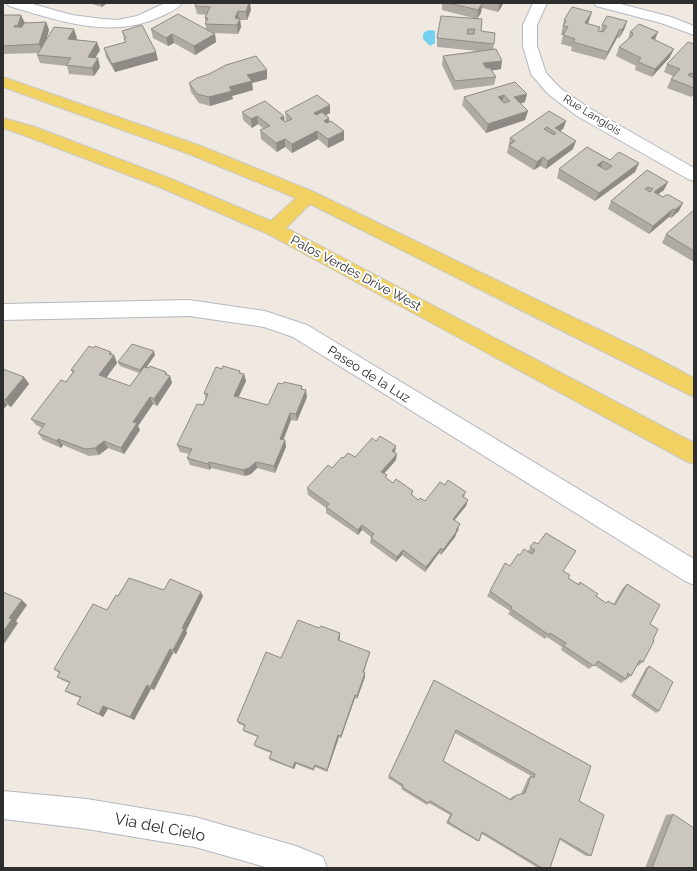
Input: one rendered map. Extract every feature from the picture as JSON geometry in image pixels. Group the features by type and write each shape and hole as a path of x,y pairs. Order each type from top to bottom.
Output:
{"main road":[{"path":"3,82 195,150 308,196 634,356 694,388"},
{"name":"Palos Verdes Drive West","path":"3,123 29,131 155,179 274,229 694,454"},
{"path":"274,229 308,196"}],"street":[{"path":"14,3 82,22 105,23 129,23 147,18 175,3"},
{"name":"Rue Langlois","path":"540,3 530,25 530,46 539,74 554,91 583,112 694,175"},
{"path":"601,3 666,20 694,31"},
{"name":"Paseo de la Luz","path":"3,312 189,308 265,319 300,331 694,573"},
{"name":"Via del Cielo","path":"3,805 87,814 194,832 296,861 312,868"}],"water":[{"path":"426,31 435,31 435,43 430,46 423,39 423,34"}],"building":[{"path":"196,3 249,3 246,12 238,11 235,18 240,19 237,25 205,24 208,18 205,18 210,7 195,6"},
{"path":"449,3 478,3 482,4 478,10"},
{"path":"572,7 592,12 585,23 600,27 598,31 603,32 607,26 602,25 607,16 627,21 622,30 620,29 608,52 573,42 575,39 563,35 568,27 563,26 566,21 564,20"},
{"path":"178,14 215,34 194,46 172,34 166,38 151,29"},
{"path":"3,15 21,15 18,25 14,27 22,27 24,23 46,22 39,44 3,46"},
{"path":"441,16 482,19 481,31 495,33 494,44 437,38","holes":["468,29 475,29 474,34 467,34"]},
{"path":"639,24 658,32 651,38 674,49 655,69 638,62 641,58 619,47 632,36 633,33 630,32"},
{"path":"142,25 156,52 112,64 104,48 126,42 124,39 126,38 122,31"},
{"path":"54,27 74,29 68,39 97,42 88,57 98,58 92,68 66,65 71,58 37,55"},
{"path":"688,42 694,44 694,74 690,73 688,75 694,78 694,88 671,79 680,69 667,64"},
{"path":"496,49 502,61 483,63 486,68 490,68 496,77 455,81 443,56"},
{"path":"256,56 267,70 247,75 252,81 229,87 232,91 209,97 197,94 189,83 226,65"},
{"path":"515,82 527,94 514,97 528,111 488,124 464,97","holes":["504,95 510,101 504,103 498,97"]},
{"path":"317,95 330,105 314,113 316,115 322,112 329,118 324,121 327,123 331,121 344,131 328,139 317,131 292,144 285,139 276,143 260,130 270,126 257,116 251,119 242,112 265,101 284,116 280,118 285,122 292,119 285,112"},
{"path":"549,111 566,121 555,128 576,141 548,161 543,157 537,162 509,145 515,141 510,138","holes":["547,127 556,133 554,135 544,129"]},
{"path":"587,147 610,160 619,152 639,163 599,193 559,169","holes":["603,161 612,166 606,170 597,165"]},
{"path":"647,170 668,182 654,192 663,197 669,195 683,203 675,210 673,209 653,226 611,201","holes":["648,187 653,189 650,192 645,189"]},
{"path":"694,210 694,251 666,234"},
{"path":"132,344 154,351 140,370 118,362"},
{"path":"89,346 93,348 95,346 111,352 109,354 114,355 99,375 130,386 144,367 149,368 150,366 166,372 165,374 170,376 154,399 150,397 133,422 137,423 121,448 104,441 95,448 85,449 58,439 57,441 38,433 45,424 31,419 61,380 66,382 74,371 71,370"},
{"path":"223,366 240,371 239,373 244,374 234,396 268,405 278,383 283,384 284,382 302,386 301,389 306,390 296,414 290,413 280,439 285,440 274,466 256,462 249,468 243,470 209,462 208,464 187,458 192,449 177,445 197,404 203,405 208,394 204,393 216,367 222,369"},
{"path":"3,369 24,377 5,400 3,399"},
{"path":"380,436 396,446 392,451 397,454 381,472 387,475 385,477 393,483 396,479 413,491 411,494 418,500 420,498 425,501 440,482 445,485 448,480 466,492 462,496 468,500 453,519 460,524 456,530 457,531 443,550 441,548 426,567 403,550 397,557 371,538 374,534 362,525 358,530 326,507 329,504 307,488 328,465 332,468 348,453 355,457 372,438 376,441"},
{"path":"546,533 576,551 563,571 570,575 568,578 579,585 580,582 598,594 596,596 606,603 608,601 615,605 627,584 660,605 650,624 658,629 653,640 654,641 643,662 640,660 631,676 628,673 626,679 598,661 594,666 564,646 566,643 550,633 549,635 511,609 512,607 490,591 505,563 510,566 518,554 520,555 524,549 532,554 535,550 530,547 534,542 538,544"},
{"path":"129,578 164,590 170,579 201,592 182,628 184,629 173,650 170,649 150,687 147,685 130,717 103,706 99,714 77,704 81,697 65,691 70,682 57,677 60,672 54,669 93,604 107,610"},
{"path":"3,592 22,600 9,618 12,619 3,632"},
{"path":"298,620 319,628 321,626 340,633 338,640 370,652 357,696 355,695 341,736 338,735 327,770 315,765 313,769 295,762 293,768 269,758 272,752 254,745 258,736 243,730 245,725 237,721 266,652 281,658"},
{"path":"649,666 673,682 659,711 634,694"},
{"path":"434,680 591,766 579,801 604,815 591,856 560,838 550,868 542,868 482,832 479,841 448,822 452,814 430,801 428,803 402,787 403,785 389,776","holes":["456,730 535,774 534,778 531,776 525,793 517,795 511,800 443,761"]},
{"path":"673,814 694,828 694,868 652,868"}]}
